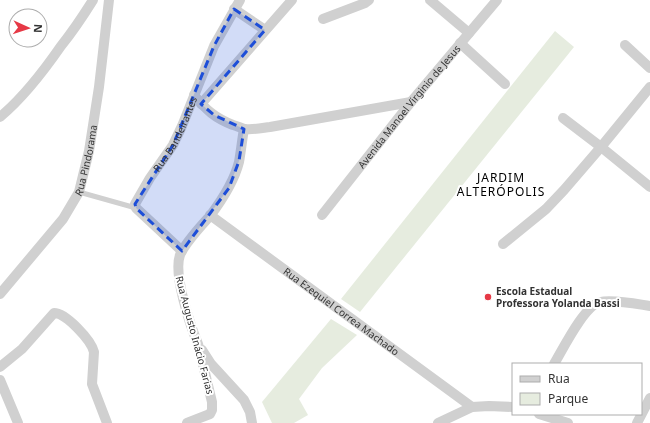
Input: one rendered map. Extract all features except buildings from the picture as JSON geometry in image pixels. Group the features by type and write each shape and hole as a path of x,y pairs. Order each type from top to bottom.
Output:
{"street":[{"path":"0,117 15,103 50,63 84,16 93,0"},
{"name":"Rua Pindorama","path":"0,294 63,219 74,203 79,192 89,152 110,0"},
{"name":"Rua Bandeirantes","path":"136,208 135,204 150,178 173,145 214,46 240,0"},
{"path":"201,104 292,0"},
{"path":"323,19 370,0"},
{"path":"430,0 469,33"},
{"name":"Avenida Manoel Virginio de Jesus","path":"322,215 411,102 497,0"},
{"path":"234,9 265,30"},
{"path":"460,44 506,84"},
{"path":"625,45 650,68"},
{"path":"503,244 546,209 564,190 650,87"},
{"path":"194,95 201,104 214,115 244,129 258,129 411,102"},
{"path":"563,118 650,187"},
{"name":"Rua Augusto Inácio Farias","path":"187,423 210,414 212,410 212,402 198,344 194,336 184,302 179,279 178,265 182,251 229,188 239,161 244,129"},
{"path":"136,208 182,251"},
{"name":"Rua Ezequiel Correa Machado","path":"210,215 472,407"},
{"path":"555,363 579,323 592,306 609,301 650,306"},
{"path":"0,367 22,349 54,313 62,315 81,332 93,347 92,384 106,423"},
{"path":"198,344 211,364 244,400 250,412 252,423"},
{"path":"0,380 18,423"},
{"path":"642,413 650,398"},
{"path":"438,423 472,407 512,407"},
{"path":"542,415 568,423"}],"lane":[{"path":"79,192 136,208"}],"highlighted area":[{"path":"234,9 265,30 201,104 214,115 244,129 239,161 229,188 182,251 136,208 135,204 173,145 214,46"}],"green space":[{"path":"555,31 574,47 360,312 341,299"},
{"path":"331,319 357,335 322,368 299,399 308,415 294,423 272,423 262,402"}],"place":[{"name":"Escola Estadual Professora Yolanda Bassi","path":"488,297"}],"district":[{"name":"JARDIM ALTERÓPOLIS","path":"501,184"}]}
